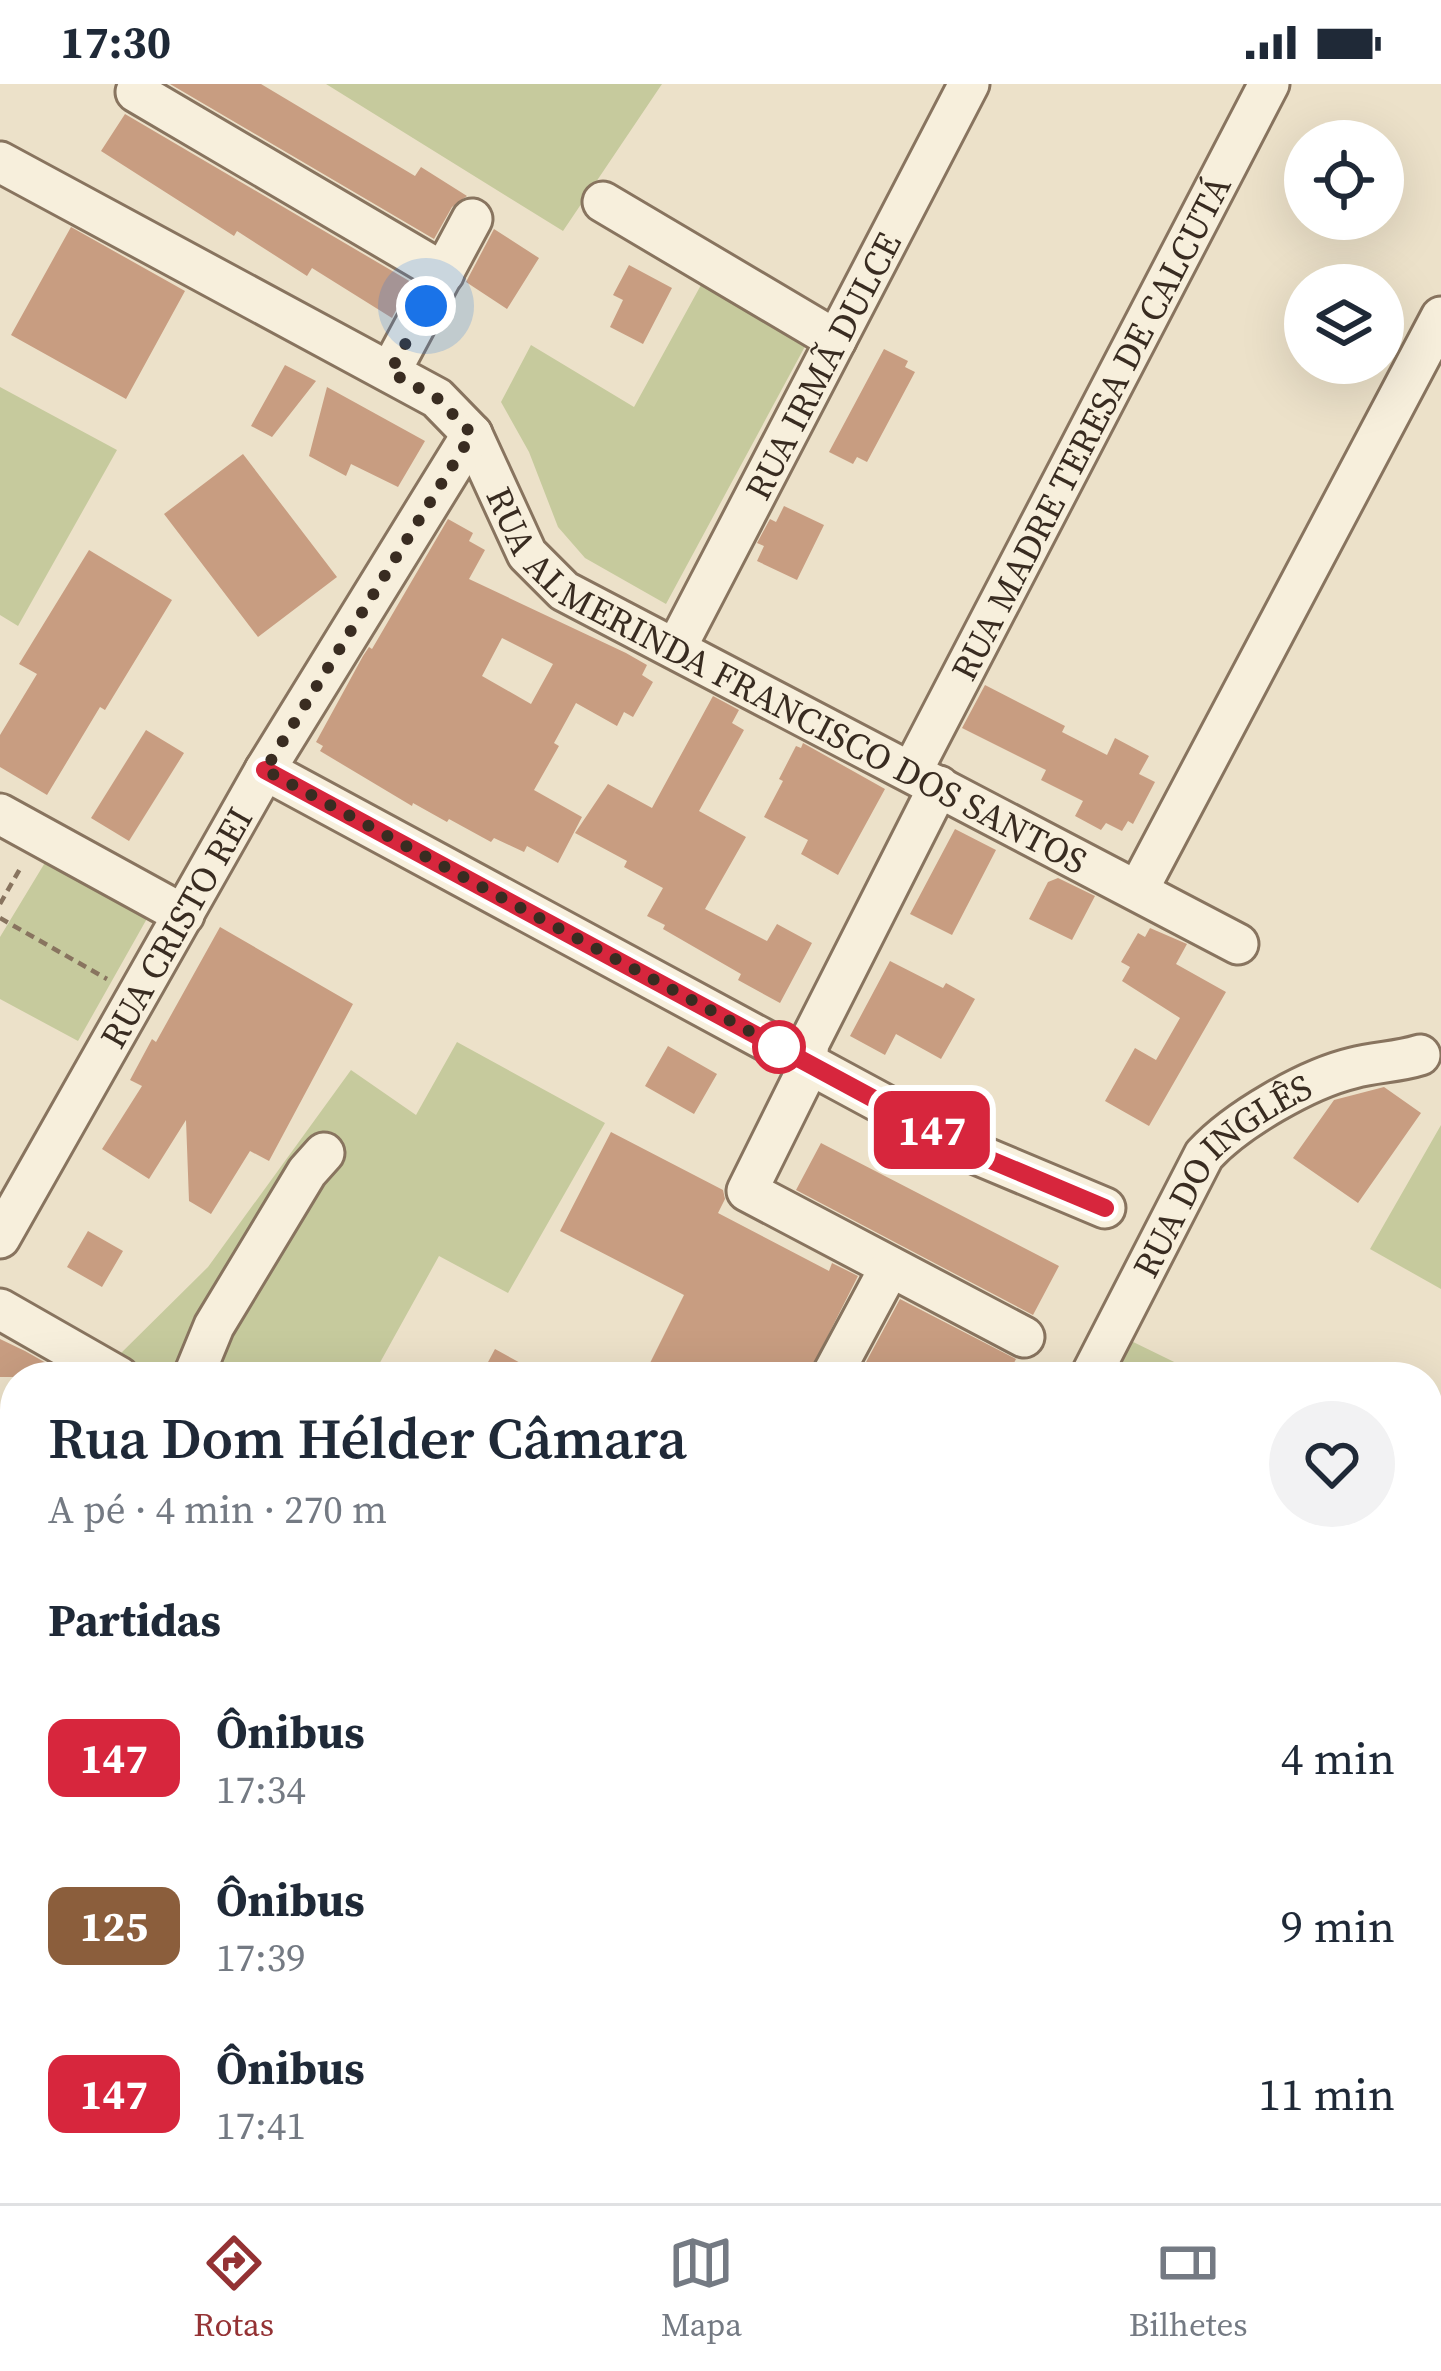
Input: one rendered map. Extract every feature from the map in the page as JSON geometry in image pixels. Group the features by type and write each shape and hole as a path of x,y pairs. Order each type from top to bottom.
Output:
{"street":[{"name":"RUA IRMÃ DULCE","path":"676,648 969,84"},
{"name":"RUA MADRE TERESA DE CALCUTÁ","path":"890,1267 747,1191 805,1074 809,1043 926,778 1269,84"},
{"path":"136,92 444,273"},
{"name":"RUA ALMERINDA FRANCISCO DOS SANTOS","path":"0,162 437,398 472,434 527,554 564,591 1238,944"},
{"path":"603,202 836,340"},
{"path":"390,372 472,219"},
{"path":"1138,890 1441,317"},
{"name":"RUA CRISTO REI","path":"0,1238 265,770 472,434"},
{"path":"265,770 974,1153 1105,1208"},
{"path":"0,814 184,915"},
{"name":"RUA DO INGLÊS","path":"1098,1362 1204,1155 1217,1140 1330,1076 1420,1055"},
{"path":"200,1362 224,1310 307,1172 324,1153"},
{"path":"839,1362 890,1267 1024,1337"},
{"path":"0,1309 93,1362"}],"path":[{"path":"0,904 39,835"},
{"path":"0,918 138,997"}],"green space":[{"path":"326,84 662,84 563,231"},
{"path":"701,285 809,339 666,604 585,558 558,527 529,452 501,402 531,345 634,407"},
{"path":"0,387 117,450 18,626 0,615"},
{"path":"49,856 149,915 78,1041 0,999 0,937"},
{"path":"457,1042 605,1123 508,1293 439,1256 380,1362 114,1360 208,1267 351,1070 416,1115"},
{"path":"1441,1125 1441,1289 1370,1249"},
{"path":"1125,1338 1174,1362 1113,1362"}],"building":[{"path":"170,84 261,84 415,176 421,167 467,196 452,207 434,239"},
{"path":"125,114 411,282 392,318 312,268 307,276 237,231 234,236 101,151"},
{"path":"71,227 185,291 126,399 11,335"},
{"path":"494,229 539,258 507,309 466,282"},
{"path":"629,265 672,288 643,344 610,327 623,300 613,295"},
{"path":"884,349 908,361 905,367 915,372 867,462 857,457 853,464 829,452"},
{"path":"285,365 316,381 272,437 251,426"},
{"path":"327,387 425,441 398,487 351,464 346,476 309,456"},
{"path":"243,454 337,577 258,637 164,514"},
{"path":"784,506 824,525 797,580 757,561 764,546 757,543 770,519 776,522"},
{"path":"448,519 473,533 469,541 485,550 469,579 647,665 642,675 653,682 633,717 624,712 617,726 576,703 554,743 559,746 534,790 582,817 558,863 527,846 524,852 494,838 491,842 412,806 320,751 323,746 316,742 363,656 372,649","holes":["502,638 553,664 531,704 482,676"]},
{"path":"89,550 172,600 47,795 0,767 0,735 37,674 19,664"},
{"path":"985,685 1065,726 1062,732 1107,755 1115,738 1149,756 1139,774 1155,782 1133,824 1128,821 1122,831 1106,823 1101,830 1075,816 1083,801 1041,780 1046,770 962,728"},
{"path":"713,696 739,710 732,723 744,730 699,811 746,837 705,909 767,941 777,924 812,943 780,1003 738,980 741,974 647,916 663,888 624,867 627,861 575,833 608,784 652,808"},
{"path":"146,730 184,753 129,841 91,818"},
{"path":"803,743 885,789 838,875 801,854 808,840 764,817 796,746 801,748"},
{"path":"955,829 996,850 952,935 910,914"},
{"path":"1058,878 1095,896 1072,940 1029,919 1048,882"},
{"path":"220,927 353,1004 269,1161 250,1151 211,1214 189,1201 186,1120 149,1179 102,1149 142,1086 130,1080"},
{"path":"1150,928 1187,944 1176,964 1226,992 1149,1126 1105,1101 1135,1048 1156,1060 1180,1018 1122,981 1130,967 1121,962 1138,933 1145,937"},
{"path":"890,961 975,999 941,1059 896,1034 885,1055 850,1036"},
{"path":"668,1046 717,1074 694,1114 645,1086"},
{"path":"1384,1087 1421,1113 1358,1203 1293,1158 1334,1100"},
{"path":"611,1132 723,1190 725,1199 718,1213 829,1271 832,1263 858,1276 815,1362 650,1362 684,1295 560,1231"},
{"path":"821,1143 1059,1266 1033,1315 796,1190"},
{"path":"88,1231 123,1251 102,1287 67,1267"},
{"path":"900,1299 1016,1359 1014,1362 866,1362"},
{"path":"0,1339 44,1362 0,1362"},
{"path":"495,1349 519,1362 488,1362"}],"bus line":[{"name":"147","path":"265,770 974,1153 1105,1208"}],"route":[{"path":"426,306 390,372 437,398 472,434 265,770 779,1047"}]}
